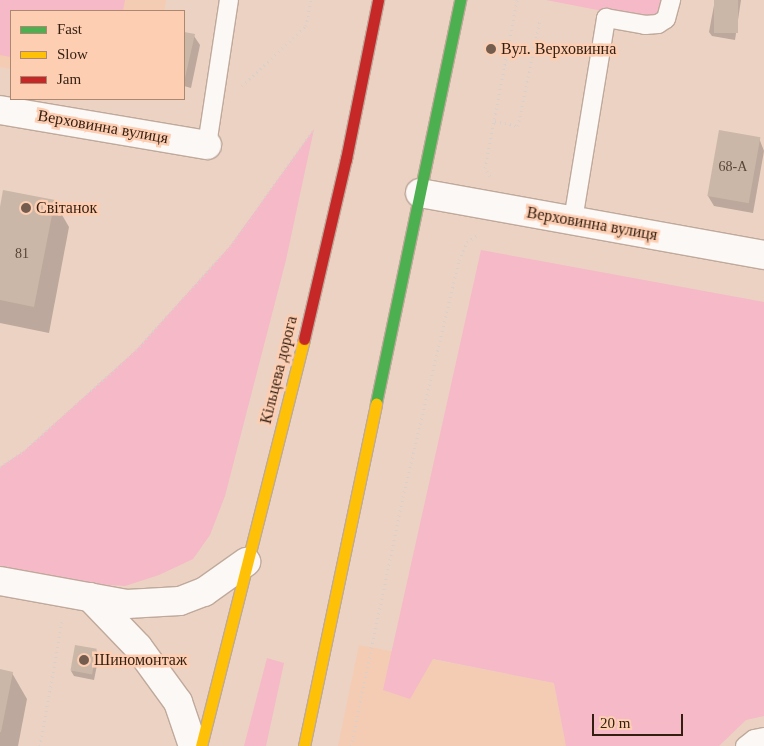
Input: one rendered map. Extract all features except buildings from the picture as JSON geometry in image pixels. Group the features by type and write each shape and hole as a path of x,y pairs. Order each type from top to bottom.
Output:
{"highway":[{"name":"Кільцева дорога","path":"201,746 300,354 346,159 378,0"},
{"path":"308,745 460,0"}],"street":[{"name":"Верховинна вулиця","path":"0,110 207,145"},
{"name":"Верховинна вулиця","path":"420,193 494,208 573,220 764,255"},
{"path":"0,581 127,604 180,601 204,592 246,562"},
{"path":"79,595 138,647 178,702 193,746"}],"lane":[{"path":"207,145 229,0"},
{"path":"573,220 606,18 646,25 658,24 666,19 671,0"},
{"path":"746,746 754,739 764,737"}],"path":[{"path":"212,114 306,26 310,0"},
{"path":"352,746 403,497 459,260 467,242 477,235 491,232 499,182 490,176 485,168 517,0"},
{"path":"495,121 518,126 540,19"},
{"path":"0,468 24,451 136,350 230,246 314,129"},
{"path":"40,746 79,595"}],"shaded area":[{"path":"0,0 166,0 164,10 10,10 10,69 0,67"},
{"path":"0,0 125,0 123,10 10,10 10,57 0,55"},
{"path":"546,0 663,0 657,17 644,19"},
{"path":"314,129 286,260 225,496 210,535 193,559 159,575 125,586 79,583 0,568 0,467 24,451 136,350 230,246"},
{"path":"481,250 764,302 764,716 746,720 719,746 566,746 554,683 433,659 410,699 383,690"},
{"path":"359,645 554,683 566,746 338,746"},
{"path":"267,658 284,663 266,746 244,746"}],"traffic: fast":[{"path":"376,403 460,0"}],"traffic: slow":[{"path":"201,746 304,339"},
{"path":"304,746 376,403"}],"traffic: jam":[{"path":"304,339 346,159 378,0"}],"place":[{"name":"Вул. Верховинна","path":"491,49"},
{"name":"Світанок","path":"26,208"},
{"name":"Шиномонтаж","path":"84,660"}]}
